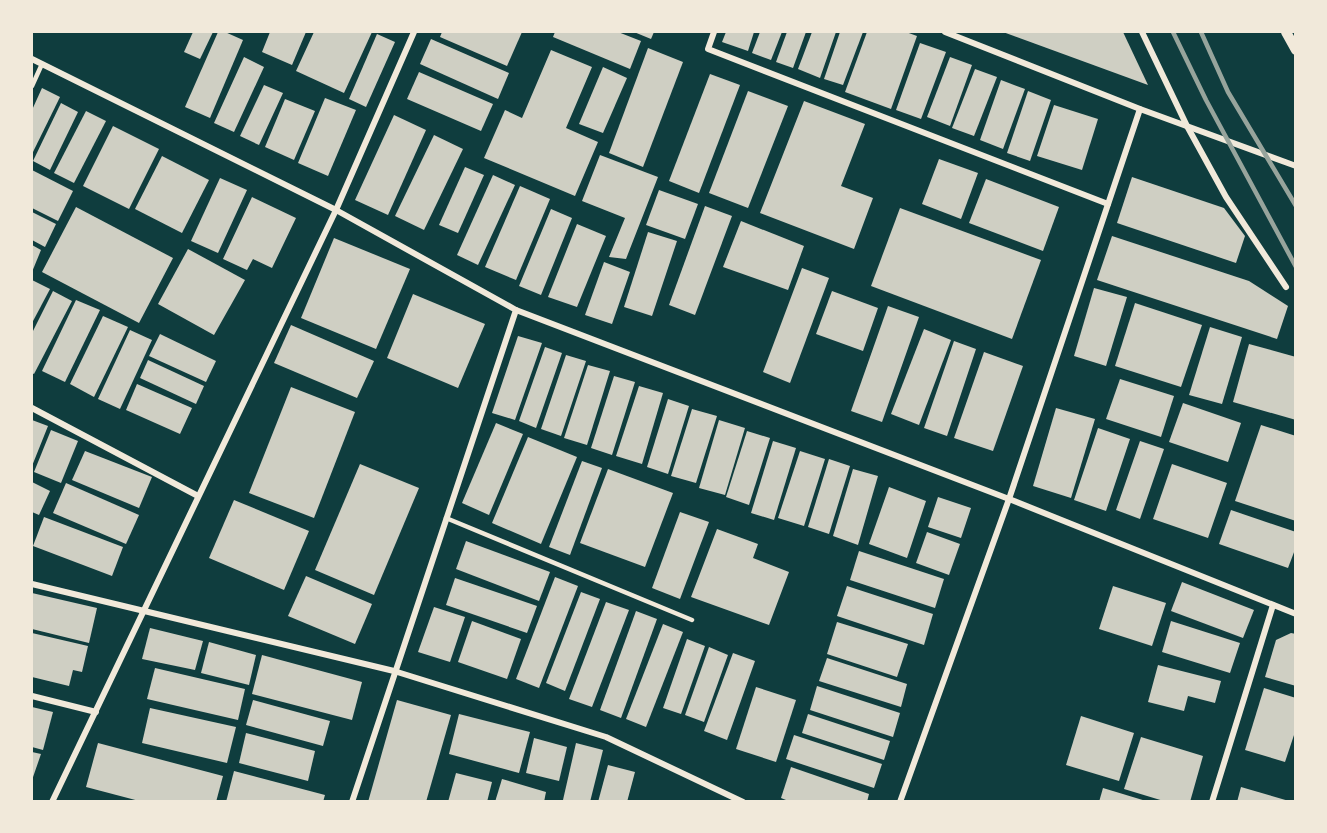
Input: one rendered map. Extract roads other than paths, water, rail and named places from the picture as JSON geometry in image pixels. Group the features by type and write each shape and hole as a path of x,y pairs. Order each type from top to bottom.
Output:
{"street":[{"path":"52,801 336,210 414,32"},
{"path":"714,32 708,49 1108,204"},
{"path":"945,32 1140,109 1296,166"},
{"path":"1142,32 1187,126 1226,197 1286,287"},
{"path":"1286,32 1296,50"},
{"path":"32,59 336,210 516,310 1009,499 1296,614"},
{"path":"900,801 1009,499 1140,109"},
{"path":"352,801 516,310"},
{"path":"32,408 198,496"},
{"path":"32,584 394,671 606,737 743,801"},
{"path":"1212,801 1273,605"},
{"path":"32,696 96,712"}],"lane":[{"path":"32,86 42,64"},
{"path":"446,518 692,620"}],"railway":[{"path":"1173,32 1206,100 1296,267"},
{"path":"1201,32 1228,92 1296,206"}]}
